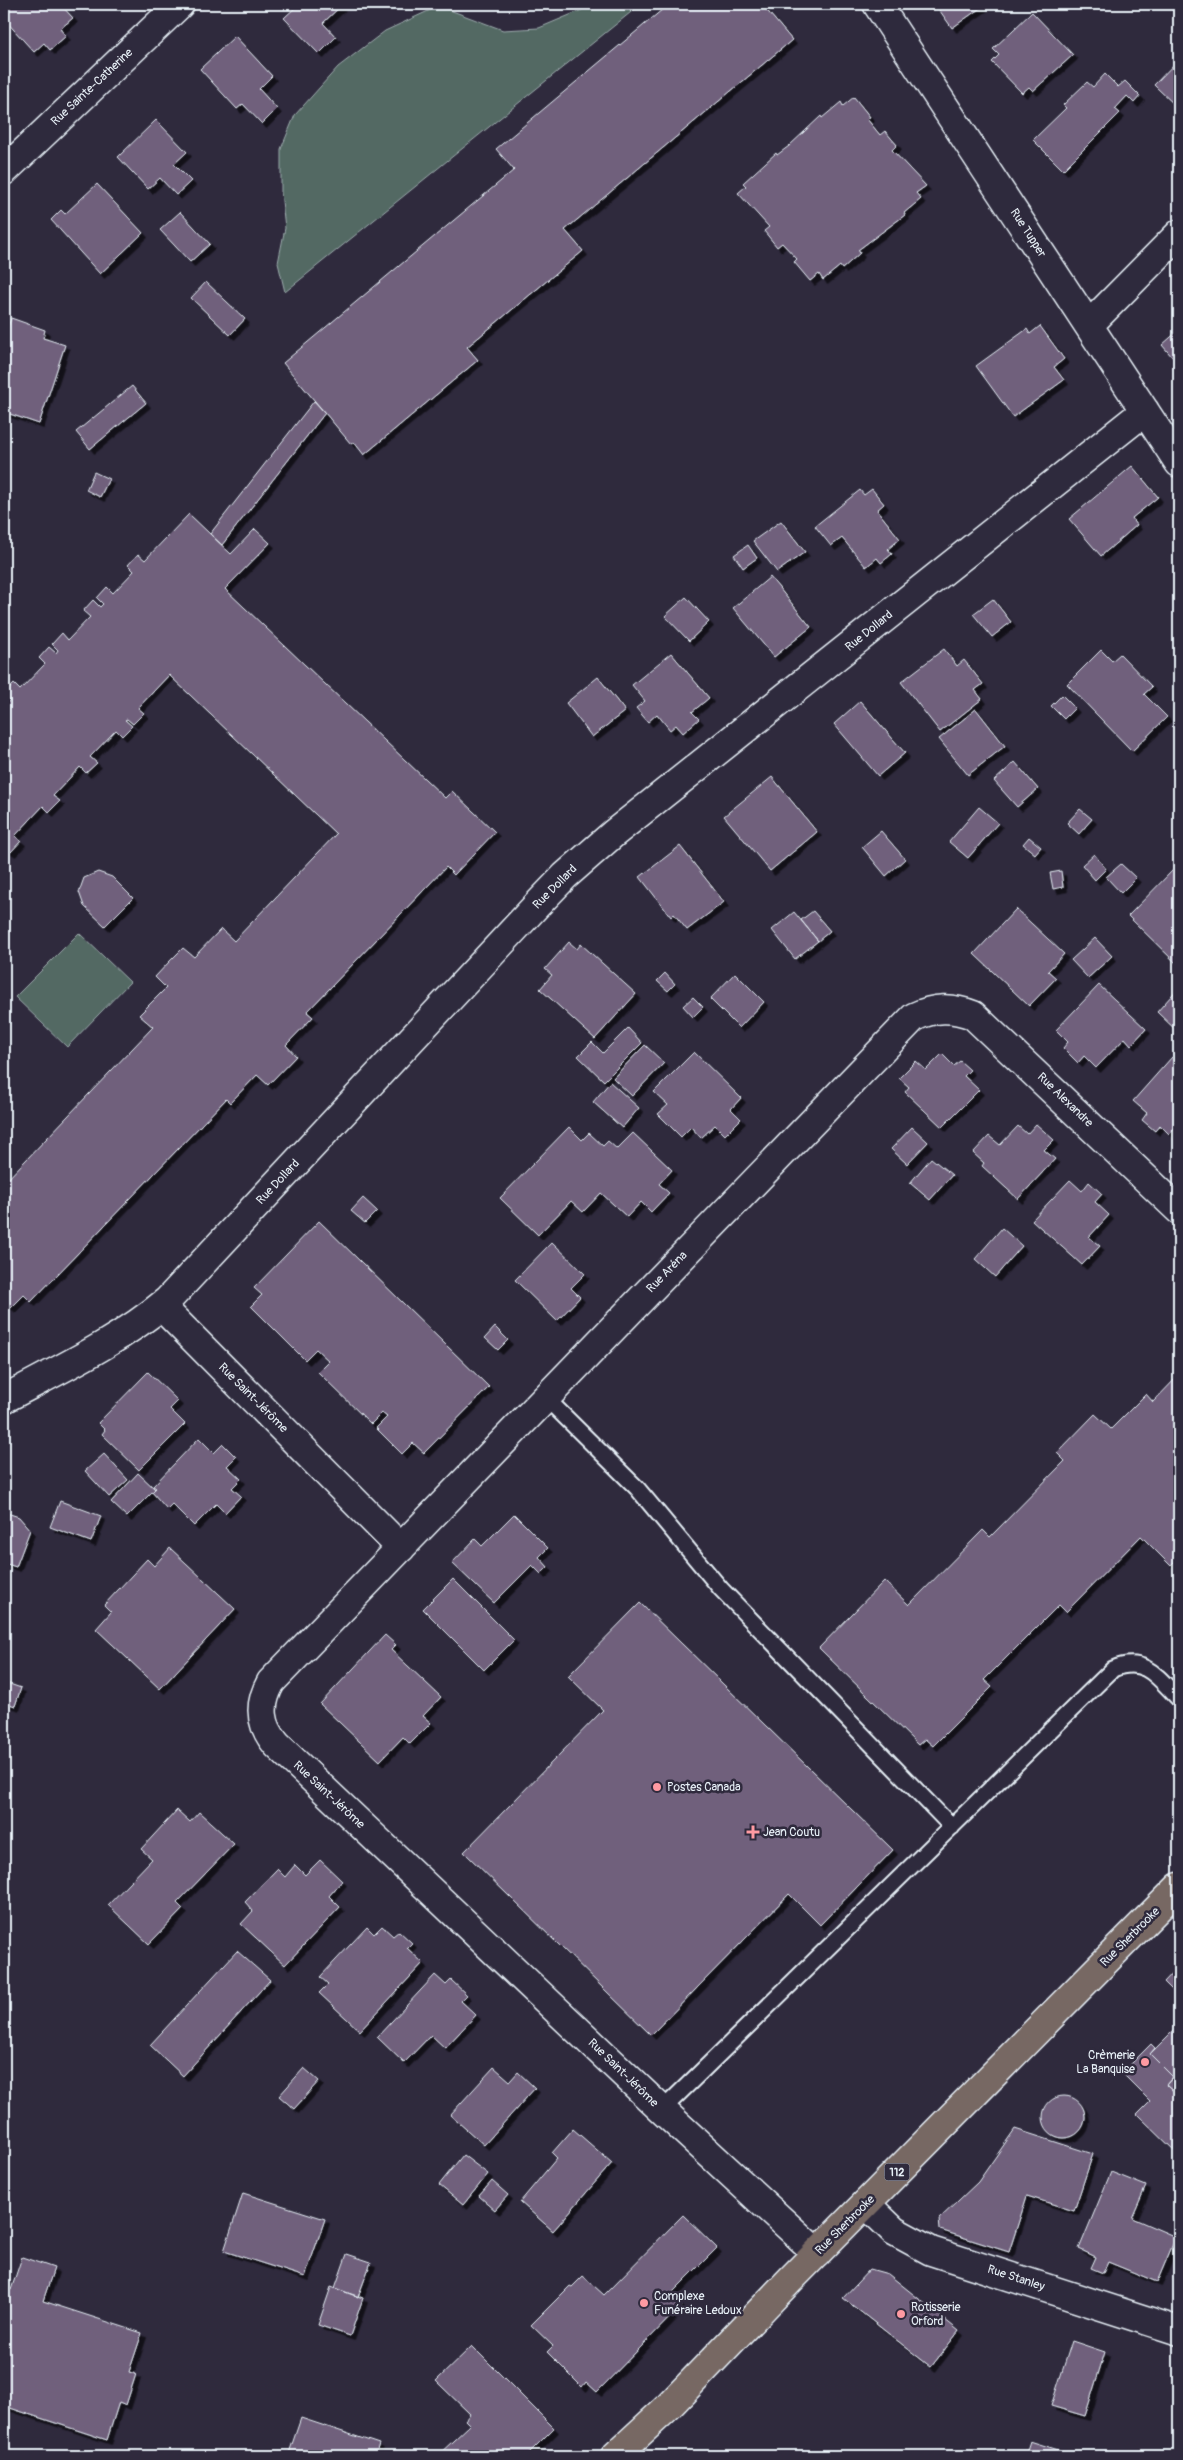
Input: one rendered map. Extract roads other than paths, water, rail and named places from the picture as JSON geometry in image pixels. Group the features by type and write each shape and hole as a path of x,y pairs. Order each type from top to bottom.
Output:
{"main road":[{"name":"Rue Sherbrooke","path":"615,2456 669,2406 817,2253 1179,1887"}],"street":[{"name":"Rue Sainte-Catherine","path":"4,171 180,4"},
{"name":"Rue Tupper","path":"877,4 1179,463"},
{"path":"1089,325 1179,234"},
{"name":"Rue Dollard","path":"4,1399 109,1343 162,1306 570,871 613,834 1145,411"},
{"name":"Rue Alexandre","path":"941,1008 957,1009 974,1016 985,1024 1179,1210"},
{"name":"Rue Aréna","path":"401,1548 900,1031 914,1018 928,1010 941,1008"},
{"name":"Rue Saint-Jérôme","path":"162,1306 401,1548 271,1682 264,1695 261,1708 262,1722 268,1735 662,2110 817,2253"},
{"name":"Rue Stanley","path":"866,2204 894,2231 931,2251 1179,2331"}],"lane":[{"path":"546,1398 637,1488 721,1589 952,1826"},
{"path":"662,2110 1113,1669 1124,1664 1136,1664 1147,1668 1179,1699"}],"place":[{"name":"Postes Canada","path":"657,1787"},
{"name":"Jean Coutu","path":"753,1832"},
{"name":"Crèmerie La Banquise","path":"1145,2062"},
{"name":"Complexe Funéraire Ledoux","path":"644,2303"},
{"name":"Rotisserie Orford","path":"901,2314"}]}
